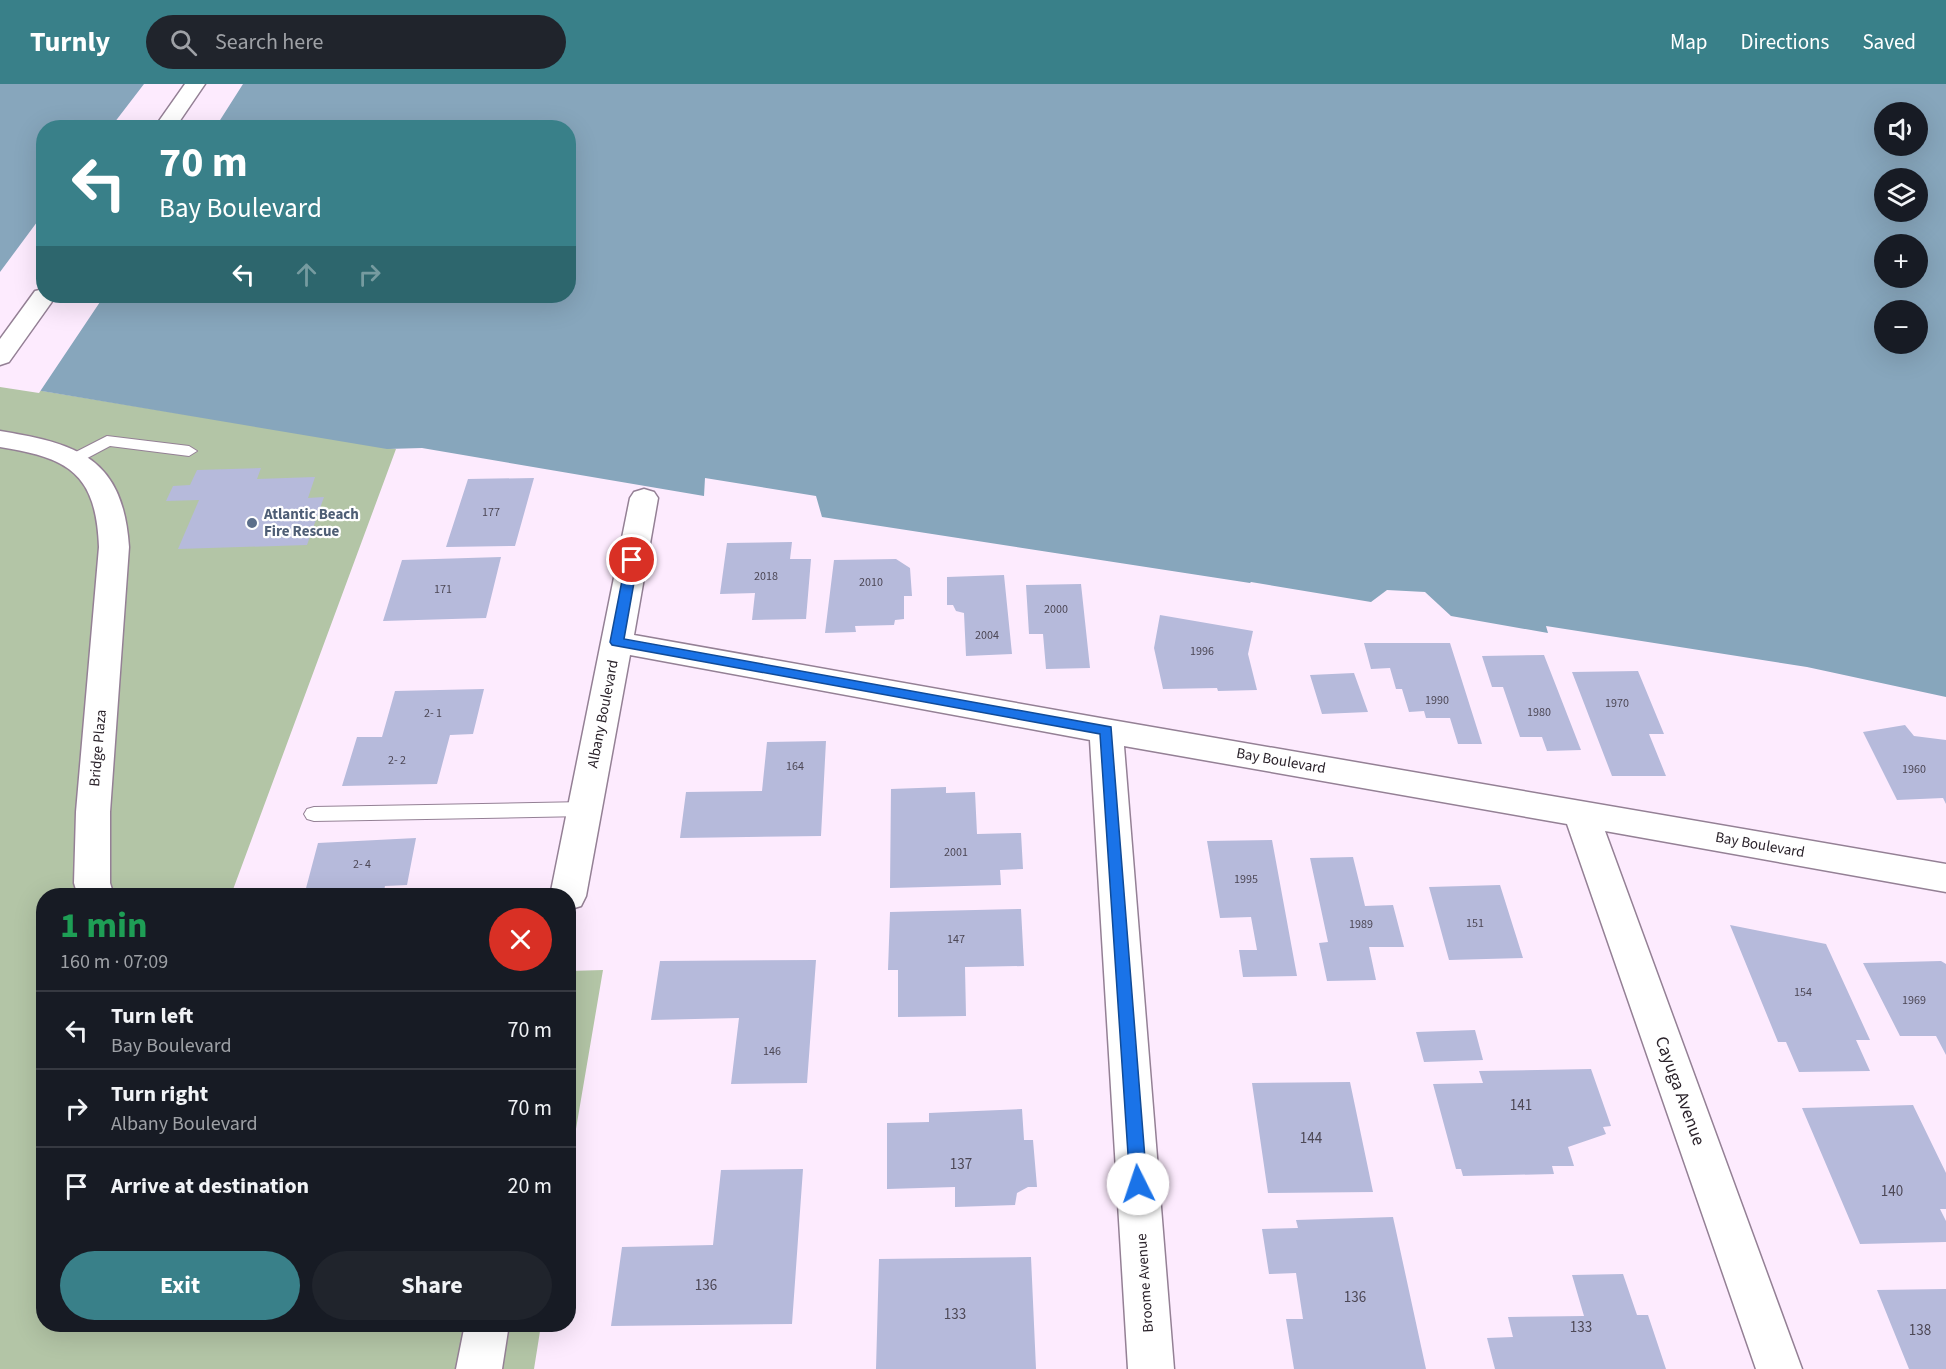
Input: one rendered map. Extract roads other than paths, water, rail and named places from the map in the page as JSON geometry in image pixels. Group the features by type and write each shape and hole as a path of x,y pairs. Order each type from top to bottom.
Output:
{"main road":[{"path":"170,120 195,84"},
{"path":"0,357 39,303"},
{"name":"Bridge Plaza","path":"0,439 30,445 72,460 88,471 100,484 112,515 114,547 93,812 94,888"},
{"name":"Albany Boulevard","path":"570,888 644,498"},
{"name":"Bay Boulevard","path":"617,642 1106,731 1946,878"},
{"name":"Broome Avenue","path":"1106,731 1151,1369"},
{"name":"Cayuga Avenue","path":"1581,814 1779,1369"},
{"path":"479,1369 486,1332"}],"lane":[{"path":"72,460 107,441 189,451"},
{"path":"314,814 585,808"}],"water":[{"path":"0,84 1946,84 1946,697 1807,667 1546,626 1548,633 1451,616 1425,592 1387,590 1371,602 822,517 816,496 705,478 704,496 422,448 387,449 0,384"}],"place":[{"name":"Atlantic Beach Fire Rescue","path":"252,523"}]}
